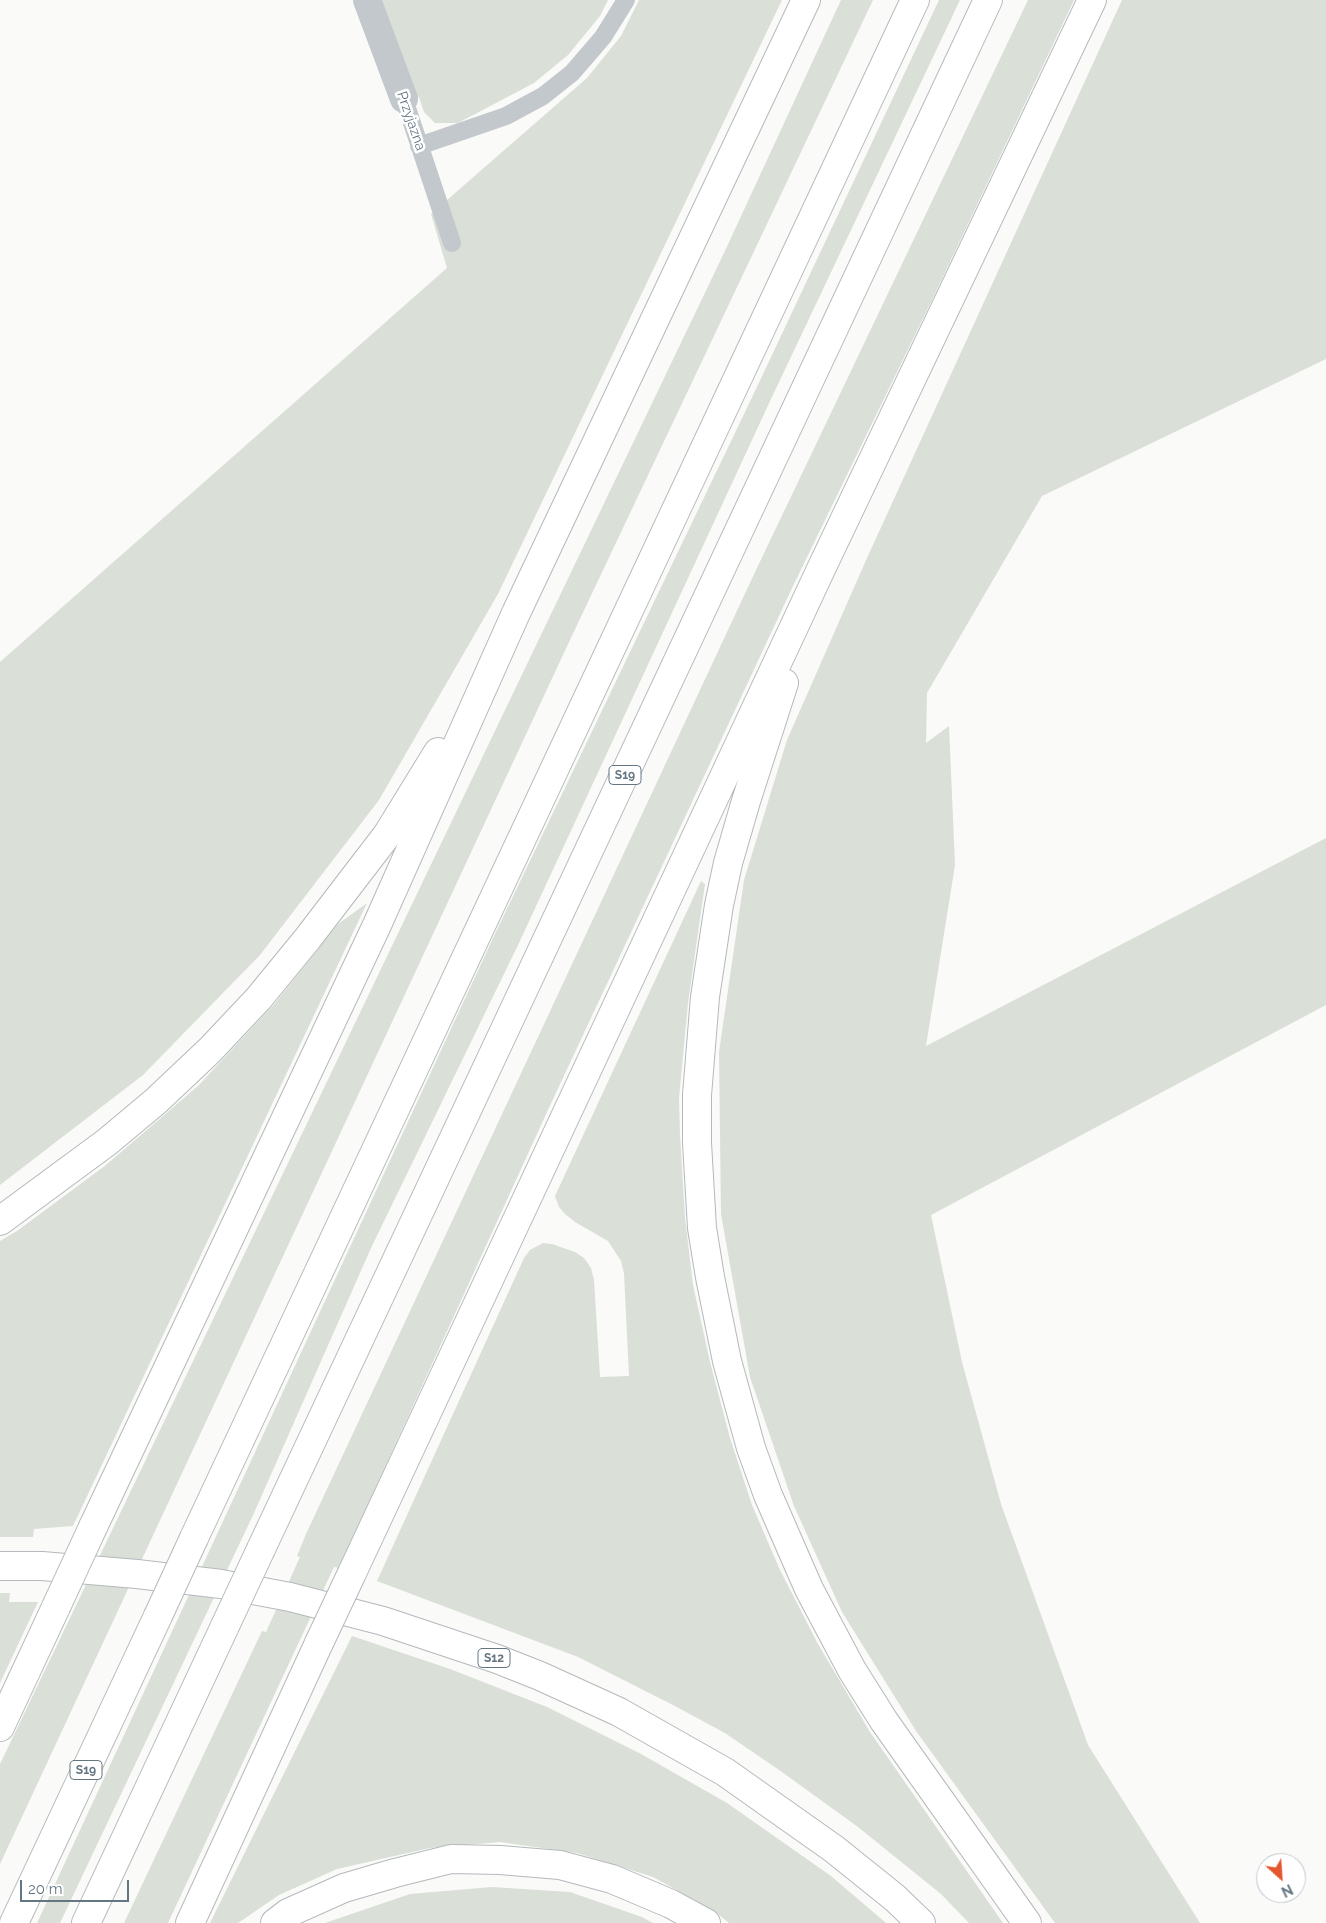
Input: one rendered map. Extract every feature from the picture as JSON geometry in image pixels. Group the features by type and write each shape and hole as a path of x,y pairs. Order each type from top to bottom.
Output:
{"highway":[{"path":"0,1727 377,925 516,613 806,0"},
{"name":"S19","path":"14,1923 915,0"},
{"name":"S19","path":"86,1923 988,0"},
{"path":"190,1923 822,567 1092,0"},
{"path":"822,567 746,801 728,863 712,948 700,1044 697,1095 702,1228 727,1361 751,1448 768,1495 809,1589 852,1670 884,1721 1027,1923"},
{"path":"0,1221 108,1142 156,1101 210,1050 258,998 308,938 387,835 454,727 516,613"},
{"name":"S12","path":"0,1566 42,1566 137,1574 221,1584 290,1597 382,1621 497,1659 548,1679 619,1712 724,1772 834,1849 895,1898 921,1923"},
{"path":"275,1923 288,1913 344,1888 451,1859 500,1860 560,1865 612,1879 671,1904 706,1923"}],"street":[{"name":"Przyjazna","path":"367,0 404,99"}],"lane":[{"path":"419,146 506,116 543,96 572,73 603,37 626,0"},
{"name":"Przyjazna","path":"404,99 452,243"}],"shaded area":[{"path":"368,0 608,0 600,16 568,55 534,83 458,123 435,123 424,112 419,97 396,104"},
{"path":"639,0 782,0 498,594 379,800 260,955 143,1075 0,1185 0,662 447,268 431,214 587,78 621,36"},
{"path":"841,0 873,0 569,642 0,1864 0,1764 724,253"},
{"path":"939,0 960,0 771,399 519,943 371,1248 254,1513 60,1923 37,1923 494,936 756,389"},
{"path":"1028,0 1074,0 932,300 793,586 547,1112 339,1568 334,1567 168,1923 124,1923 262,1631 266,1632 300,1557 297,1556 306,1534 756,570"},
{"path":"1122,0 1326,0 1326,359 1042,496 927,693 926,743 949,726 955,865 926,1046 1326,838 1326,1005 931,1215 962,1362 1001,1504 1088,1745 1200,1923 1055,1923 916,1731 842,1612 794,1506 750,1377 721,1214 719,1052 744,880 787,740 867,558"},
{"path":"701,881 705,884 688,1003 679,1098 680,1135 685,1218 693,1285 710,1362 730,1438 752,1505 780,1570 818,1644 870,1732 1003,1923 969,1923 941,1894 858,1827 725,1733 578,1657 377,1581 524,1258 530,1250 543,1243 552,1244 575,1252 584,1258 591,1268 594,1280 600,1377 629,1376 624,1273 621,1261 608,1241 565,1214 559,1207 555,1196"},
{"path":"367,903 73,1526 34,1529 33,1537 0,1537 0,1241 17,1231 106,1165 199,1085 275,1003 338,924"},
{"path":"0,1593 10,1593 9,1602 38,1602 0,1683"},
{"path":"352,1636 450,1669 547,1707 641,1754 727,1803 831,1876 886,1923 729,1923 713,1910 653,1877 577,1853 500,1842 430,1848 337,1869 279,1895 238,1923 210,1923"},
{"path":"492,1887 570,1892 642,1917 653,1923 325,1923 410,1894"}]}
